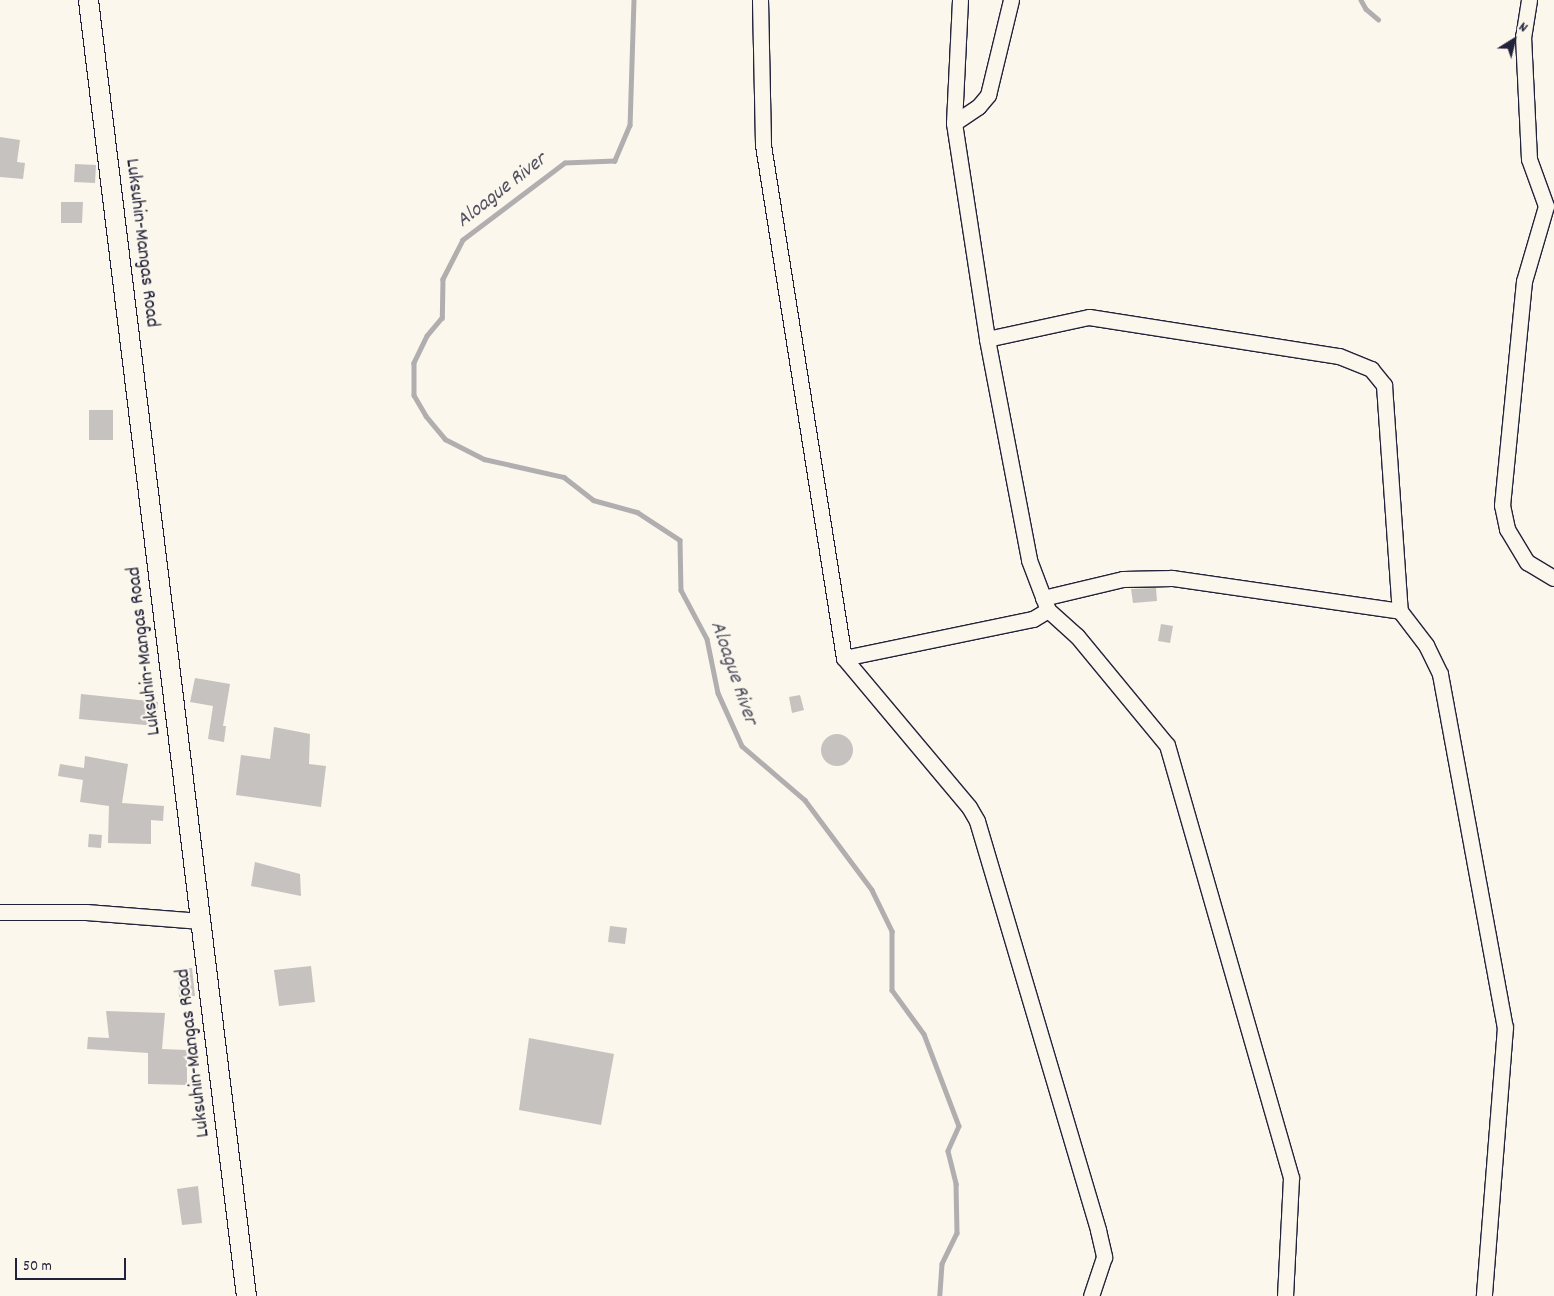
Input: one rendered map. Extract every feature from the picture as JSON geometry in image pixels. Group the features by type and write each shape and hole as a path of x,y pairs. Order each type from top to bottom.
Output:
{"main road":[{"name":"Luksuhin-Mangas Road","path":"88,0 246,1296"}],"street":[{"path":"760,0 763,145 844,658 969,808 976,821 1098,1230 1104,1257 1091,1296"},
{"path":"960,0 954,123 987,339 1029,560 1045,604 1077,636 1167,745 1291,1178 1284,1296"},
{"path":"954,123 978,107 988,95 1011,0"},
{"path":"1529,0 1523,36 1529,159 1546,206 1524,281 1502,505 1507,529 1527,562 1554,578"},
{"path":"987,339 1089,316 1339,356 1371,369 1384,385 1400,611 1426,645 1440,674 1505,1026 1484,1296"},
{"path":"844,658 1033,619 1045,604 1123,579 1172,578 1400,611"},
{"path":"0,912 86,912 201,921"}],"building":[{"path":"0,137 20,140 17,162 25,163 23,179 0,177"},
{"path":"75,164 96,165 95,183 74,182"},
{"path":"61,202 83,202 82,223 61,223"},
{"path":"89,410 113,410 113,440 89,440"},
{"path":"1156,588 1157,601 1133,603 1131,589"},
{"path":"1161,624 1173,626 1170,643 1158,641"},
{"path":"195,678 230,684 223,726 226,726 224,742 208,739 213,706 190,702"},
{"path":"81,694 158,702 156,726 79,719"},
{"path":"800,695 804,710 792,713 789,697"},
{"path":"274,727 310,734 309,764 326,766 321,807 236,795 241,755 270,759"},
{"path":"837,734 849,738 853,750 849,762 837,766 825,762 821,750 825,738"},
{"path":"85,756 128,764 122,803 164,806 163,821 151,820 151,844 108,843 109,806 80,802 83,780 58,776 60,764 84,768"},
{"path":"89,834 102,835 101,848 88,847"},
{"path":"255,862 300,874 301,896 251,886"},
{"path":"610,926 627,928 625,944 608,942"},
{"path":"311,966 315,1002 279,1006 274,970"},
{"path":"178,968 192,968 195,996 179,997"},
{"path":"106,1011 165,1013 162,1049 187,1050 187,1085 148,1084 148,1053 87,1049 88,1037 109,1038"},
{"path":"529,1038 614,1054 601,1125 519,1110"},
{"path":"198,1186 202,1223 182,1225 177,1189"}],"waterway":[{"name":"Aloague River","path":"634,0 630,125 615,161 565,163 463,240 443,279 442,318 427,336 414,363 414,395 426,416 445,439 484,459 564,477 593,500 637,512 680,540 681,590 707,639 718,693 742,746 805,800 872,890 892,931 892,990 924,1034 959,1126 948,1151 956,1184 957,1233 942,1264 940,1296"},
{"path":"1361,0 1366,9 1378,19"}]}
